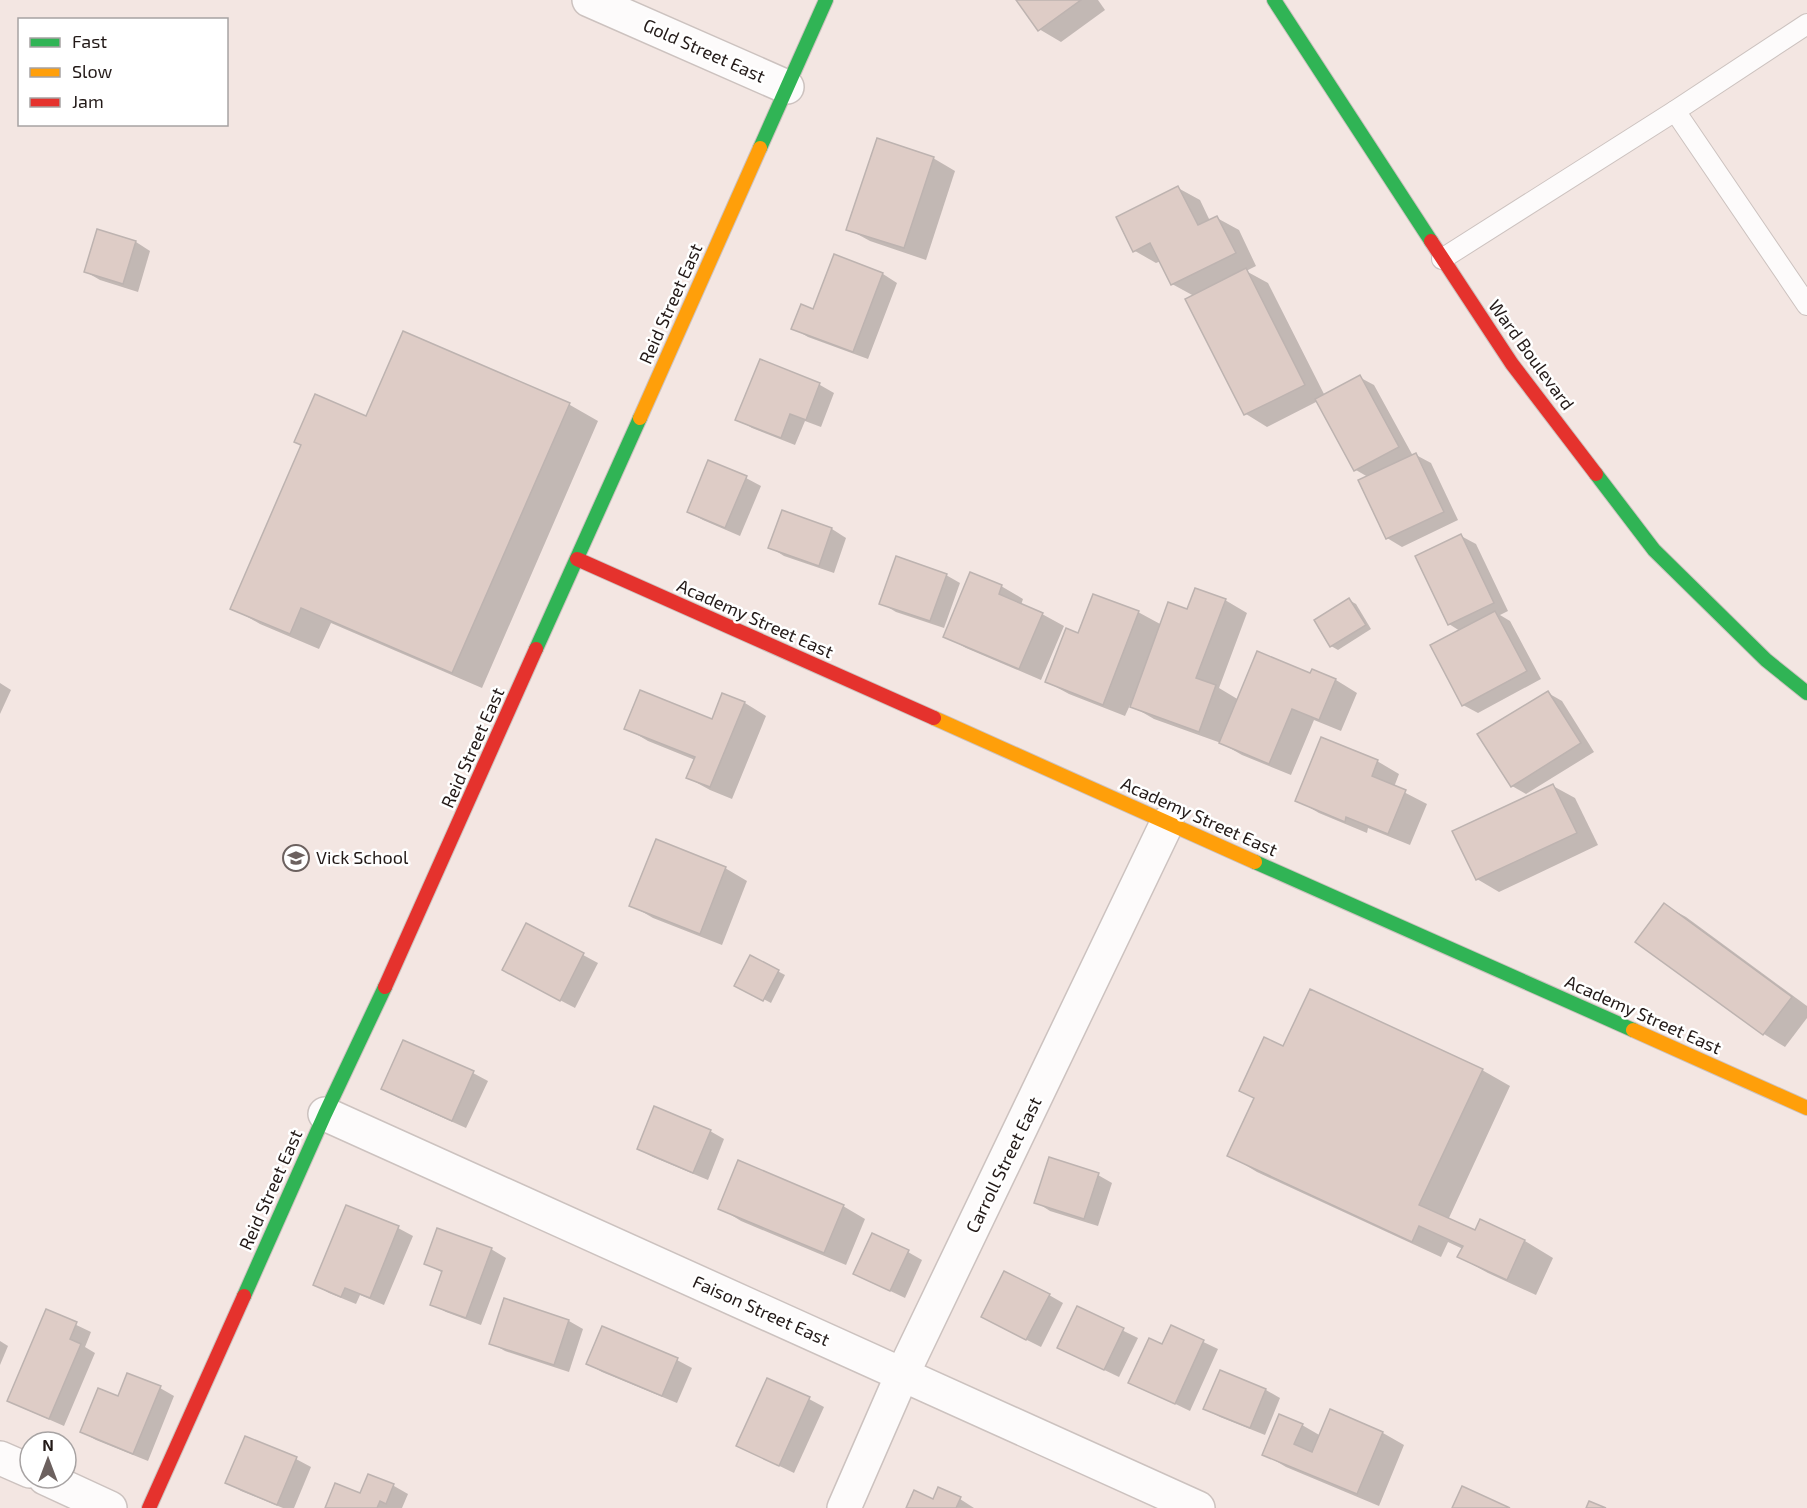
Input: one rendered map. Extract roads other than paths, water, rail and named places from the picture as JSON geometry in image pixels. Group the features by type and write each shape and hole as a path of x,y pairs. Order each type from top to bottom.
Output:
{"street":[{"name":"Gold Street East","path":"589,0 787,87"},
{"name":"Reid Street East","path":"148,1508 325,1114 398,959 826,0"},
{"name":"Ward Boulevard","path":"1274,0 1512,364 1654,550 1766,660 1807,693"},
{"name":"Academy Street East","path":"577,559 1807,1108"},
{"name":"Carroll Street East","path":"844,1508 902,1375 1167,823"},
{"name":"Faison Street East","path":"325,1114 1198,1508"},
{"path":"0,1458 18,1466"},
{"path":"71,1490 110,1508"}],"lane":[{"path":"1443,259 1807,24"},
{"path":"1675,111 1807,305"}],"place":[{"name":"Vick School","path":"296,858"}]}
